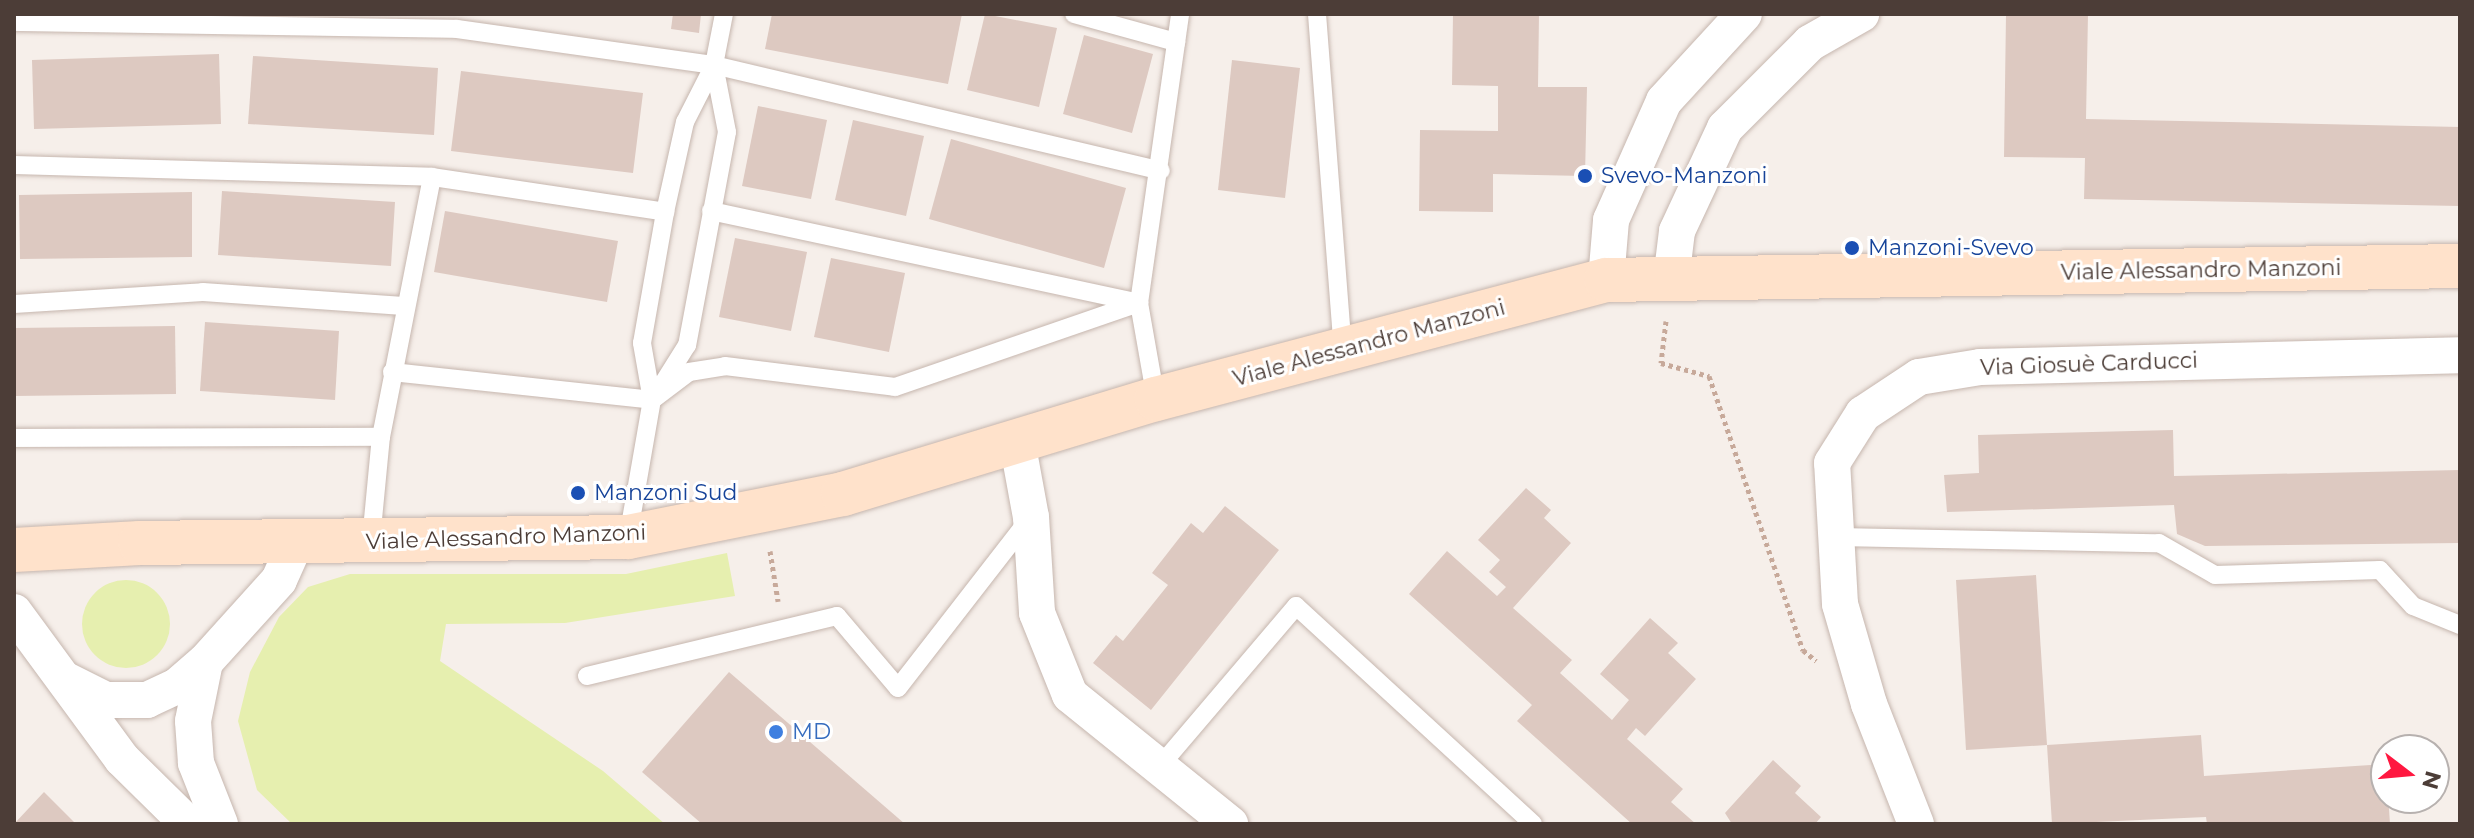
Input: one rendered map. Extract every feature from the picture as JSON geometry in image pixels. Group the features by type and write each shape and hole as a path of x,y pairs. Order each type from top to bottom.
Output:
{"street":[{"path":"1606,280 1611,220 1664,101 1744,14"},
{"path":"1671,280 1677,231 1725,128 1810,43 1861,14"},
{"name":"Viale Alessandro Manzoni","path":"14,550 140,543 295,544 628,537 843,494 1156,399 1606,280 2460,266"},
{"name":"Via Giosuè Carducci","path":"1916,824 1869,704 1849,632 1834,537 1832,463 1863,414 1919,377 1980,367 2460,355"},
{"path":"1017,441 1031,517 1037,613 1070,695 1230,824"},
{"path":"63,678 106,700 147,700 177,686 205,662 240,617 279,580 295,544"},
{"path":"14,612 122,759 188,824"},
{"path":"205,662 193,721 196,763 220,824"}],"lane":[{"path":"628,537 652,400 642,343 665,212 685,122 714,65 724,14"},
{"path":"1074,14 1176,42"},
{"path":"1156,399 1139,303 1161,171 1180,14"},
{"path":"1317,14 1343,350"},
{"path":"14,22 457,29 714,65 1161,171"},
{"path":"652,400 687,345 727,132 714,65"},
{"path":"14,165 432,177 665,212"},
{"path":"371,542 381,437 404,306 432,177"},
{"path":"711,211 1139,303"},
{"path":"14,304 203,292 404,306"},
{"path":"392,372 652,400 689,372 725,366 895,387 1139,303"},
{"path":"14,438 381,437"},
{"path":"587,676 837,616 898,688 1031,517"},
{"path":"1834,537 2159,543 2215,575 2380,570 2413,606 2460,625"},
{"path":"1160,766 1296,606 1533,824"}],"path":[{"path":"1671,280 1661,363 1709,376 1803,650"},
{"path":"763,511 783,629"}],"green space":[{"path":"727,553 735,596 565,623 446,624 440,661 603,771 665,824 292,824 257,790 238,721 250,672 279,617 308,587 350,574 626,574"},
{"path":"126,580 143,584 157,593 166,607 170,624 166,641 157,655 143,664 126,668 109,664 95,655 86,641 82,624 86,607 95,593 109,584"}],"building":[{"path":"673,14 701,14 699,33 671,29"},
{"path":"772,14 962,14 948,84 765,49"},
{"path":"985,14 1057,28 1039,107 967,90"},
{"path":"1453,14 1539,14 1538,87 1587,87 1585,176 1493,174 1493,212 1419,211 1420,130 1498,131 1498,86 1452,85"},
{"path":"2006,14 2088,14 2086,119 2460,127 2460,206 2084,199 2085,158 2004,157"},
{"path":"1084,35 1153,54 1132,133 1063,114"},
{"path":"219,54 221,124 34,129 32,60"},
{"path":"253,56 438,68 434,135 248,124"},
{"path":"1232,60 1300,68 1285,198 1218,190"},
{"path":"461,71 643,93 633,173 451,151"},
{"path":"758,106 827,120 811,199 742,186"},
{"path":"853,120 924,136 906,216 835,200"},
{"path":"951,139 1126,188 1104,268 929,219"},
{"path":"222,191 395,202 391,266 218,255"},
{"path":"192,192 192,257 20,259 19,195"},
{"path":"445,211 618,241 607,302 434,272"},
{"path":"735,238 807,252 791,331 719,317"},
{"path":"831,258 905,273 889,352 814,337"},
{"path":"205,322 339,331 335,400 200,391"},
{"path":"175,326 176,394 14,396 14,328"},
{"path":"2173,430 2174,476 2460,470 2460,543 2205,546 2177,534 2174,505 1947,512 1944,475 1979,473 1978,435"},
{"path":"1526,488 1551,510 1544,518 1571,543 1513,608 1572,660 1560,673 1612,720 1629,700 1600,674 1650,618 1678,643 1668,653 1696,679 1645,736 1636,728 1627,739 1683,789 1671,802 1696,824 1632,824 1517,721 1532,705 1409,594 1447,551 1497,596 1506,587 1489,572 1500,560 1478,540"},
{"path":"1225,506 1279,550 1151,710 1093,663 1116,635 1123,641 1168,585 1152,573 1191,523 1203,533"},
{"path":"2036,575 2047,745 1966,750 1956,580"},
{"path":"729,672 905,824 702,824 642,772"},
{"path":"2201,735 2204,776 2370,765 2370,814 2389,814 2390,824 2207,824 2206,817 2052,824 2047,745"},
{"path":"1773,760 1801,786 1795,793 1821,817 1815,824 1732,824 1725,813"},
{"path":"44,792 76,824 14,824"}],"place":[{"name":"Svevo-Manzoni","path":"1585,176"},
{"name":"Manzoni-Svevo","path":"1852,248"},
{"name":"Manzoni Sud","path":"578,493"},
{"name":"MD","path":"776,732"}]}
